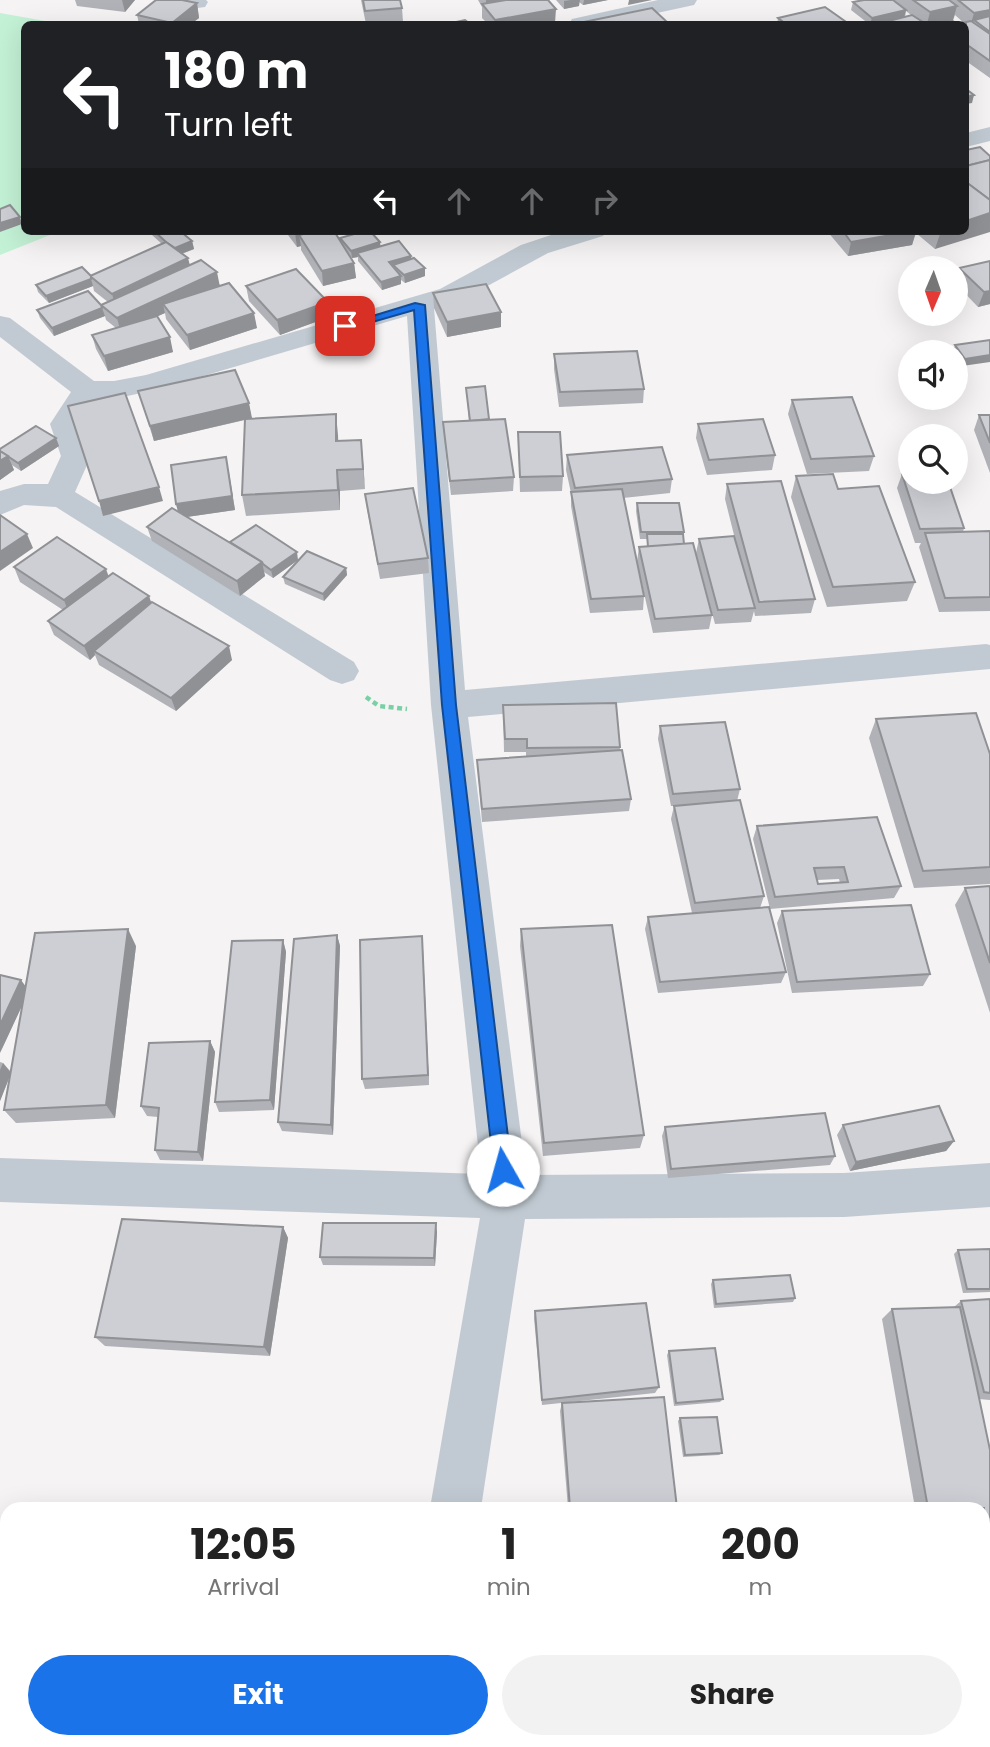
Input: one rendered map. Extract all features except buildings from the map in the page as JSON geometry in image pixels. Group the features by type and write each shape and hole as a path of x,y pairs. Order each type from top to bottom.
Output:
{"street":[{"path":"593,21 686,0"},
{"path":"969,139 990,134"},
{"path":"0,324 87,390 114,390 149,383 419,305 472,286 525,253 578,235"},
{"path":"419,305 449,705 506,1197 456,1502"},
{"path":"57,496 76,456 65,425 87,390"},
{"path":"0,504 35,493 57,496 342,671"},
{"path":"449,705 986,657"},
{"path":"0,1180 506,1197 844,1195 990,1185"}],"path":[{"path":"342,671 379,706 397,710 449,705"}],"green space":[{"path":"0,13 45,21 21,21 21,235 50,235 0,255"}],"route":[{"path":"345,326 419,305 449,705 503,1170"}]}
